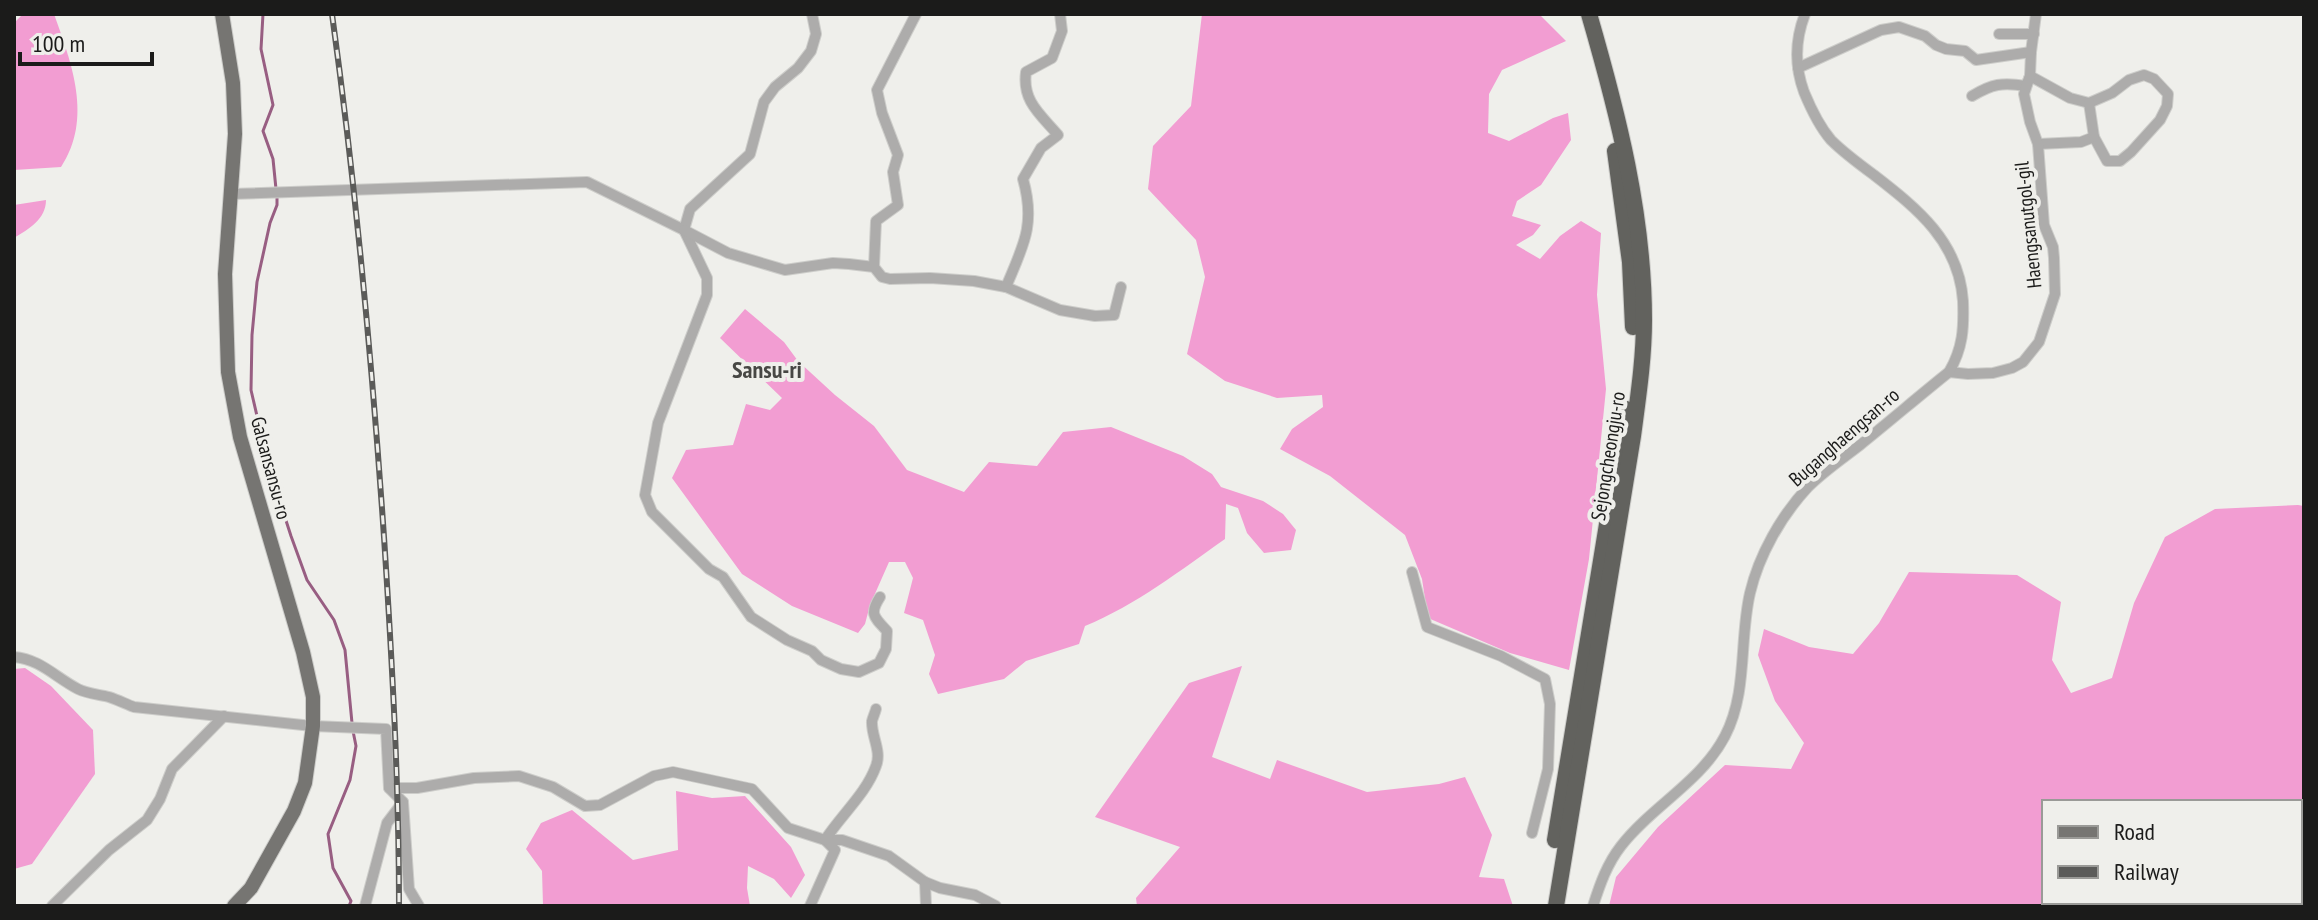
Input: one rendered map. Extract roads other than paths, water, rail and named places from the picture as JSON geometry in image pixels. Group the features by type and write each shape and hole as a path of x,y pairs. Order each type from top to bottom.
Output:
{"highway":[{"name":"Sejongcheongju-ro","path":"1546,906 1634,341 1630,262 1617,163 1593,59 1579,14"},
{"name":"Sejongcheongju-ro","path":"1556,906 1633,436 1644,321 1640,245 1630,171 1589,14"}],"main road":[{"name":"Galsansansu-ro","path":"222,14 233,83 235,134 225,274 228,372 240,437 303,652 313,697 305,783 294,811 251,888 234,906"}],"street":[{"path":"812,14 816,34 811,51 764,102 750,154 690,209 684,230 707,278 707,295 658,423 645,495 652,512 709,569 723,577 751,617 841,669 859,672 879,663 886,649 887,631 875,619 874,606 880,597"},
{"path":"916,14 877,90 898,155 893,172 898,205 876,221 874,267 882,277 890,279 974,281 1006,287 1060,310 1095,316 1114,315 1121,287"},
{"path":"1006,287 1028,235 1030,211 1023,179 1041,148 1058,135 1026,96 1026,72 1052,58 1062,31 1060,14"},
{"path":"1805,14 1797,36 1796,54 1809,105 1818,123 1831,139 1931,225 1951,253 1958,269 1964,313 1962,344 1949,372"},
{"name":"Haengsanutgol-gil","path":"1949,372 1993,373 2023,362 2039,342 2055,294 2053,247 2044,225 2038,144 2024,94 2036,14"},
{"path":"1798,68 1881,30 1899,27 1925,36 1946,49 1965,51 1976,60 2031,52"},
{"path":"1999,34 2034,34"},
{"path":"1972,96 1990,86 2028,81 2089,103 2144,75 2154,79 2168,94 2167,106 2160,120 2120,161 2107,161 2097,147 2089,103"},
{"name":"Haengsanutgol-gil","path":"2038,144 2081,142 2094,137"},
{"path":"231,194 587,182 728,253 785,270 833,263 874,267"},
{"name":"Buganghaengsan-ro","path":"1593,906 1602,878 1624,842 1695,776 1725,736 1739,690 1747,607 1753,580 1793,505 1821,476 1949,372"},
{"path":"1412,572 1427,627 1501,656 1545,679 1550,704 1548,769 1532,833"},
{"path":"14,657 43,665 89,694 134,707 312,726 386,729 389,788 403,802 409,889 419,906"},
{"path":"825,840 877,765 872,720 876,709"},
{"path":"52,906 109,850 147,820 160,799 172,769 224,716"},
{"path":"389,788 417,788 474,778 519,776 553,787 585,806 600,805 654,776 673,772 752,789 788,828 825,840 842,840 889,856 925,882 975,895 996,906"},
{"path":"365,906 387,823 403,802"},
{"path":"810,906 835,850 825,840"},
{"path":"925,882 926,906"},
{"path":"65,906 69,890"}],"waterway":[{"path":"263,14 261,49 273,105 263,131 273,159 276,189"},
{"path":"277,197 257,282 251,390 269,468 291,536 307,580 334,620 345,650 352,723"},
{"path":"349,906 351,901 333,868 328,834 350,780 356,746 353,731"}],"railway":[{"path":"332,14 356,210 379,471 394,722 399,906"}],"district":[{"name":"Sansu-ri","path":"767,369"}]}
